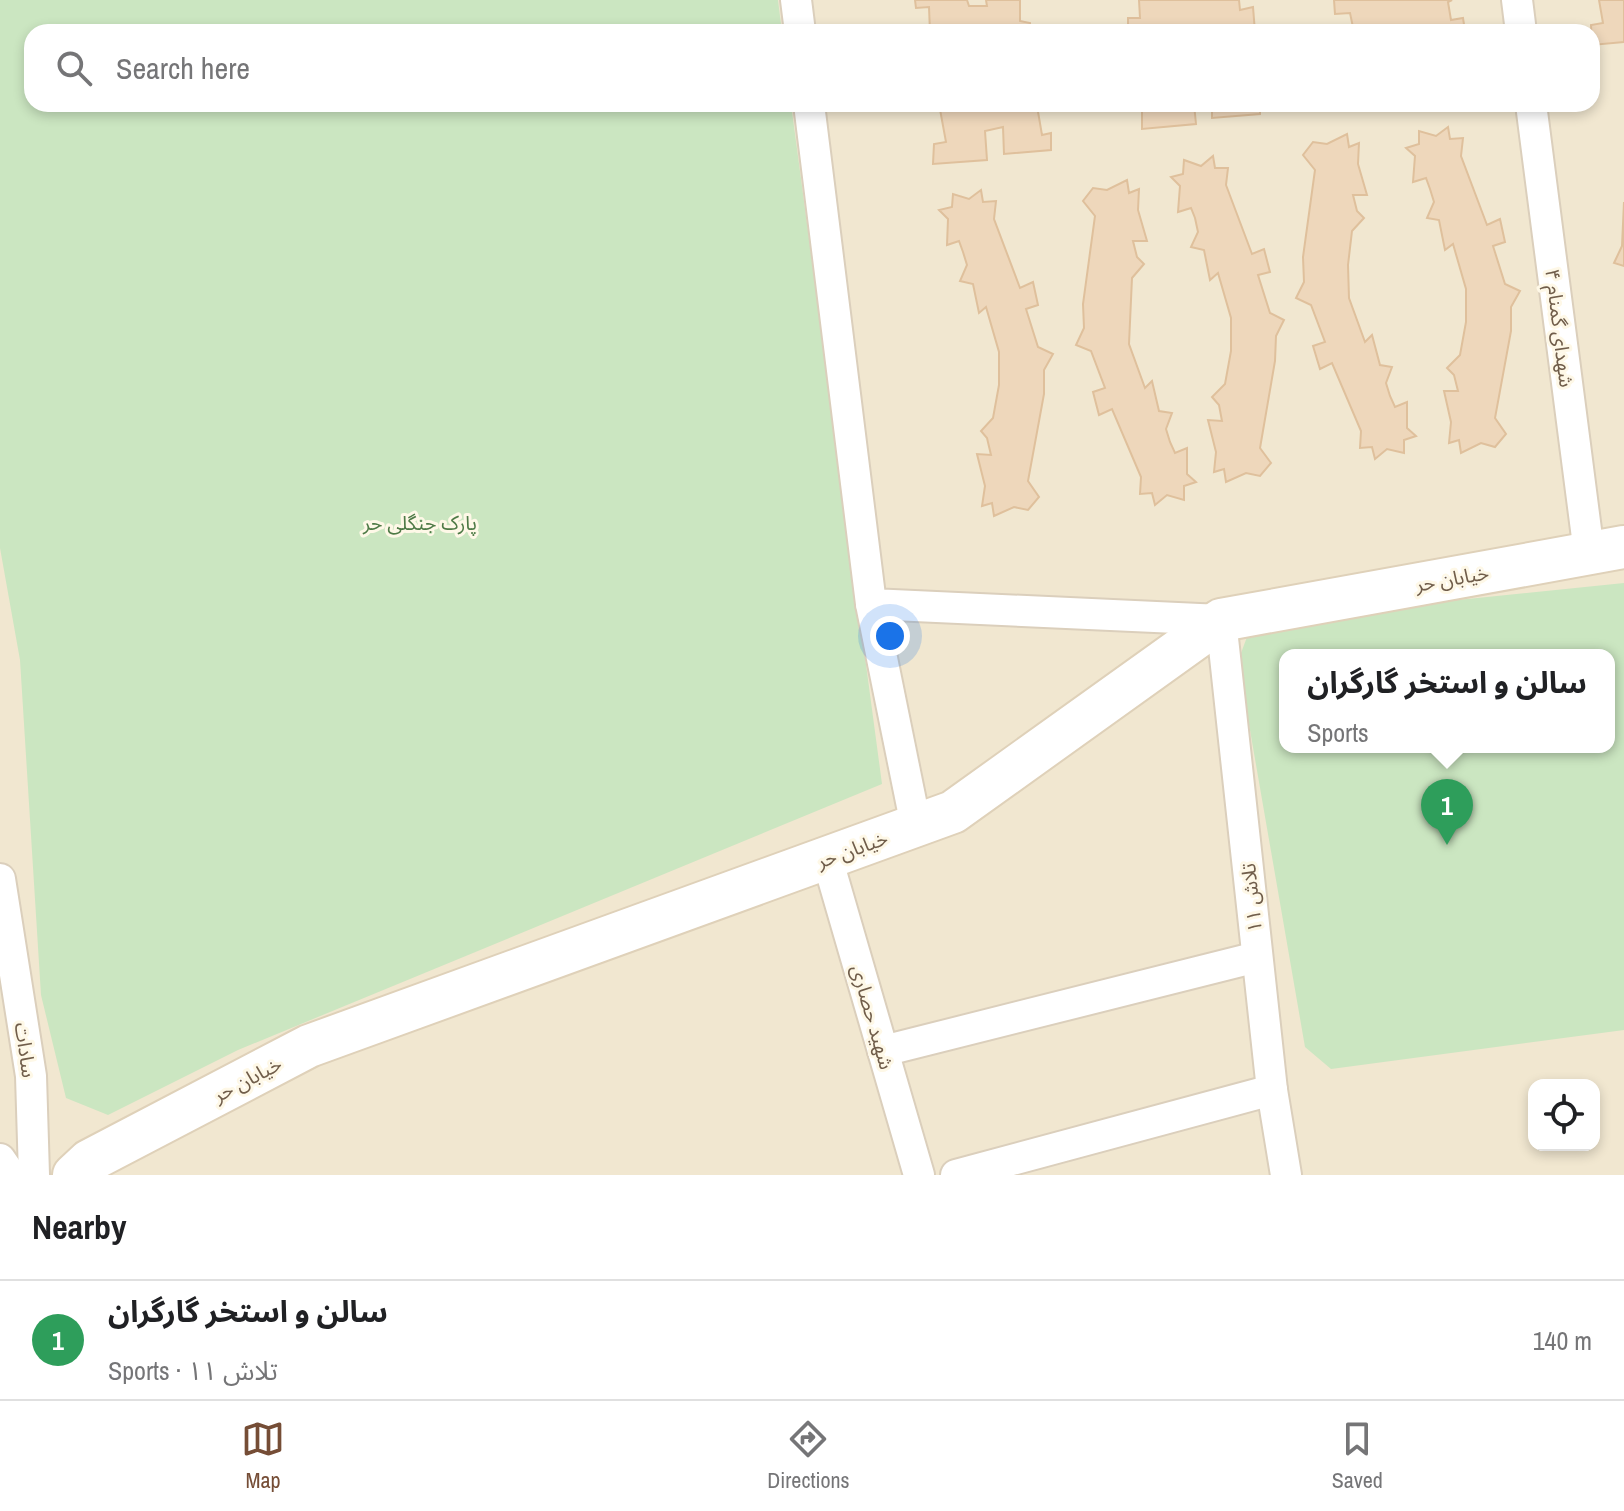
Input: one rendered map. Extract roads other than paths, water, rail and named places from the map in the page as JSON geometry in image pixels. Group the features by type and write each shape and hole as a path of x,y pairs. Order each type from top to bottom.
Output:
{"street":[{"path":"796,0 799,24"},
{"path":"1517,0 1520,24"},
{"path":"810,112 871,604 916,826"},
{"name":"شهدای گمنام ۴","path":"1532,112 1607,550"},
{"name":"خیابان حر","path":"74,1175 89,1161 309,1046 953,812 1221,620 1607,550"},
{"path":"871,604 1221,620"},
{"name":"تلاش ۱۱","path":"1221,620 1272,1090 1286,1175"},
{"name":"شهید حصاری","path":"827,858 919,1175"},
{"name":"سادات","path":"0,879 31,1076 34,1175"},
{"path":"883,1051 1257,957"},
{"path":"956,1175 1272,1090"},
{"path":"0,1159 11,1175"}],"place":[{"name":"سالن و استخر گارگران","path":"1447,845"}],"park label":[{"name":"پارک جنگلی حر","path":"420,522"}]}
